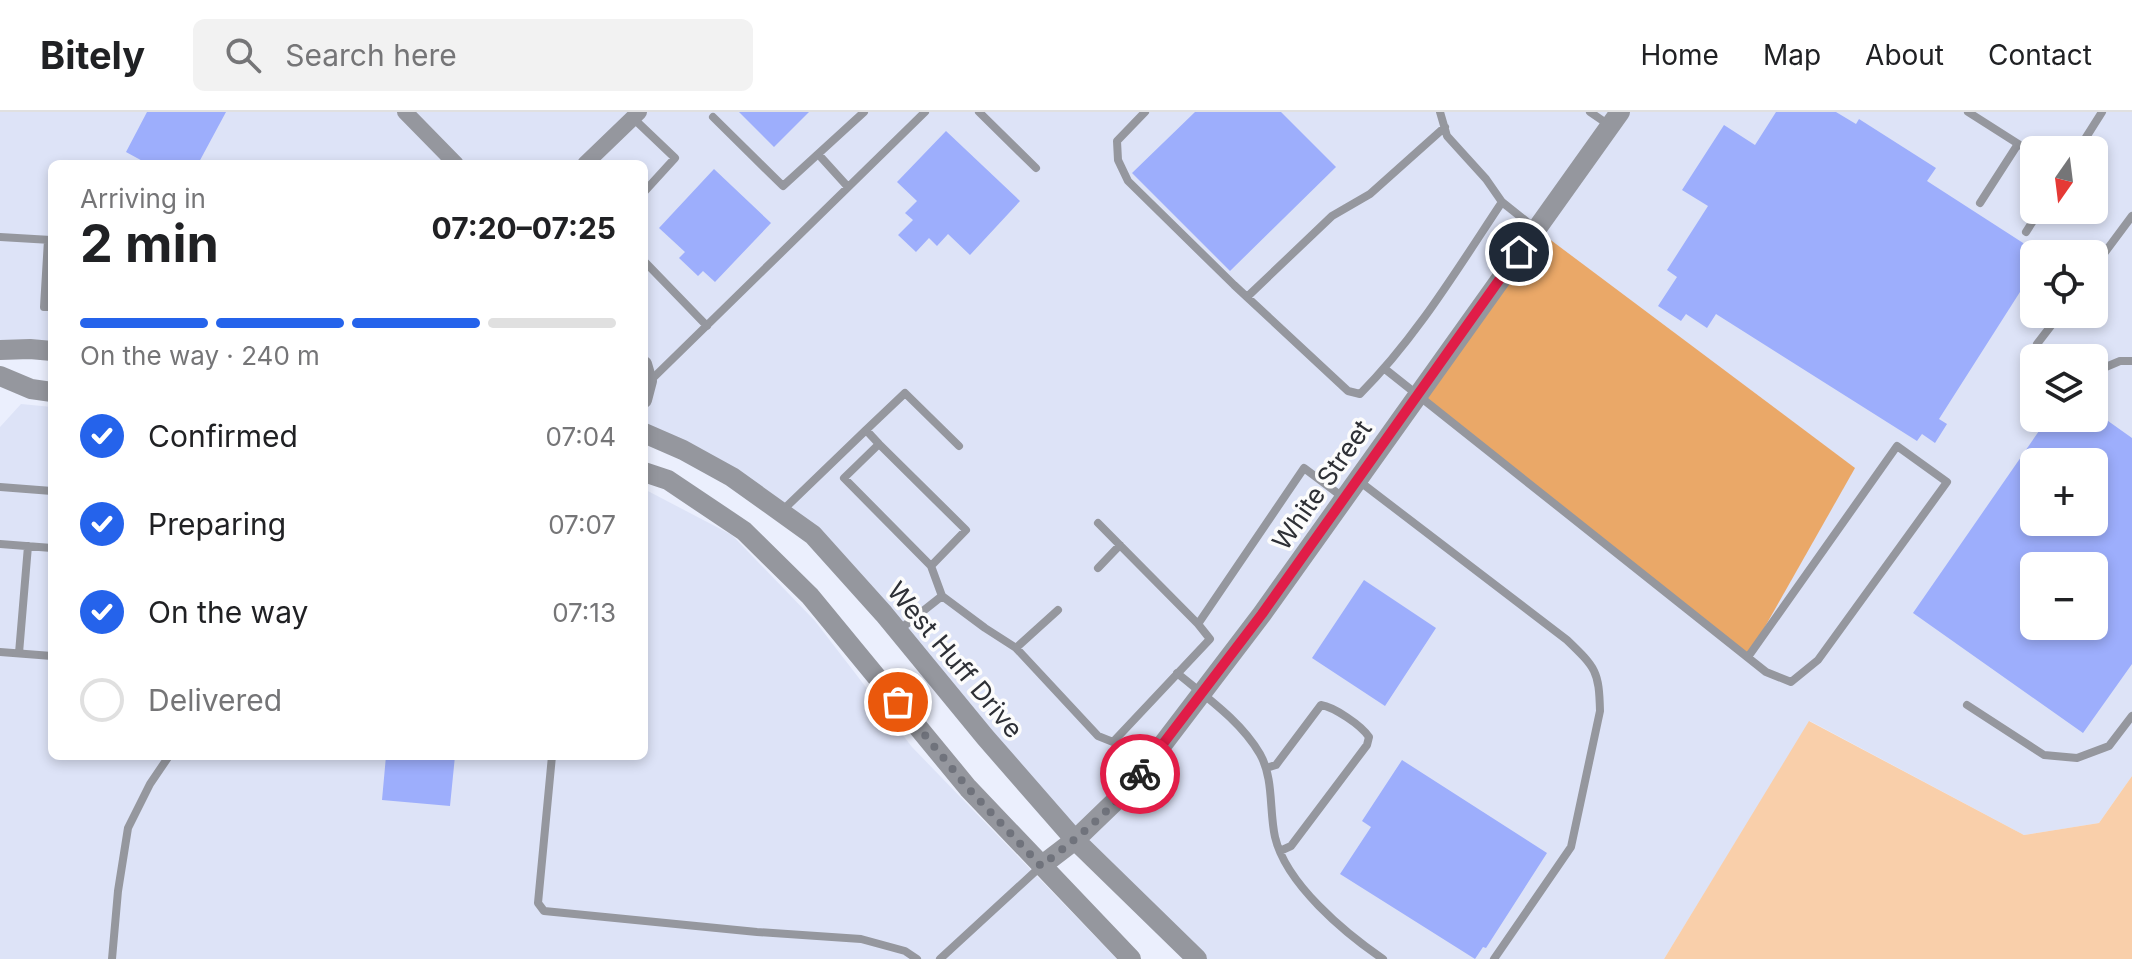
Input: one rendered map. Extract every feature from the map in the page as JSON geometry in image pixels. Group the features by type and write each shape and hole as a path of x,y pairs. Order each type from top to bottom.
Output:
{"street":[{"path":"405,112 452,160"},
{"path":"589,160 636,115"},
{"name":"White Street","path":"1041,866 1075,840 1131,786 1262,614 1615,119"},
{"path":"0,350 48,351"},
{"path":"0,376 31,389 48,391"},
{"path":"648,378 648,385"},
{"name":"West Huff Drive","path":"648,435 732,477 813,535 899,631 985,737 1075,840 1197,959"},
{"path":"648,473 668,480 744,531 810,596 968,788 1131,959"}],"lane":[{"path":"713,117 783,186 864,112"},
{"path":"979,112 1036,168"},
{"path":"1145,112 1117,141 1118,160 1128,181 1348,391 1360,394 1385,369 1502,202"},
{"path":"1440,112 1447,136 1486,179 1502,202 1536,229"},
{"path":"1590,112 1615,119"},
{"path":"1968,112 2018,144 1980,203"},
{"path":"2087,136 2102,112"},
{"path":"649,381 848,187 918,114"},
{"path":"636,115 675,158 648,188"},
{"path":"1247,297 1332,216 1370,194 1445,127"},
{"path":"819,155 848,187"},
{"path":"2108,248 2132,216"},
{"path":"2026,232 2031,224"},
{"path":"0,237 48,240"},
{"path":"48,262 44,307 48,307"},
{"path":"648,265 707,326"},
{"path":"2037,344 2049,328"},
{"path":"2108,366 2120,361 2132,361"},
{"path":"1385,369 1766,672 1791,682 1818,660 1947,482 1897,446 1748,657"},
{"path":"782,512 905,393 959,446"},
{"path":"866,430 966,530 931,566"},
{"path":"879,444 844,478 931,566 942,596 1016,648 1098,736 1113,742 1210,639 1098,523"},
{"path":"1198,624 1304,468 1344,498"},
{"path":"1357,480 1567,640 1595,669 1600,711 1571,847 1494,959"},
{"path":"0,487 48,491"},
{"path":"0,544 48,548"},
{"path":"1098,568 1120,545"},
{"path":"19,653 28,546"},
{"path":"899,631 942,596"},
{"path":"1016,648 1058,610"},
{"path":"0,652 48,656"},
{"path":"1177,673 1232,719 1261,755 1266,768 1275,837 1289,867 1315,901 1351,935 1383,959"},
{"path":"1266,768 1276,765 1321,705 1329,706 1369,737 1367,745 1291,846 1280,851"},
{"path":"1967,705 2044,755 2077,758 2109,746 2132,716"},
{"path":"112,959 128,828 150,784 166,760"},
{"path":"552,760 538,903 544,911 861,939 905,951 917,959"},
{"path":"940,959 1041,866"}],"shaded area":[{"path":"0,112 2132,112 2132,776 2099,823 2024,835 1810,721 1664,959 1197,959 813,535 648,435 648,160 48,160 48,351 0,350"},
{"path":"1536,229 1855,468 1749,655 1418,395"},
{"path":"21,404 48,407 48,760 648,760 648,491 732,535 815,621 912,747 1117,959 0,959 0,427"},
{"path":"1809,721 2024,835 2099,823 2132,776 2132,959 1664,959"}],"building":[{"path":"147,112 226,112 200,160 141,160 126,152"},
{"path":"739,112 809,112 774,147"},
{"path":"1195,112 1281,112 1336,167 1230,271 1132,173"},
{"path":"1776,112 1836,112 1856,124 1859,119 1936,168 1927,181 2020,241 2020,292 1939,419 1947,424 1935,443 1922,434 1917,441 1716,314 1707,328 1686,314 1681,321 1658,306 1677,277 1667,270 1708,206 1682,190 1724,125 1755,145"},
{"path":"946,131 1020,201 970,255 948,234 937,246 929,238 916,252 898,235 913,220 905,213 917,201 897,182"},
{"path":"714,169 771,223 715,282 703,271 698,276 679,258 685,252 659,228"},
{"path":"2108,421 2132,438 2132,664 2083,733 1913,613 2020,458 2020,536 2108,536 2108,448 2027,448 2038,432 2108,432"},
{"path":"1364,580 1436,628 1385,706 1312,658"},
{"path":"386,760 455,760 450,806 382,800"},
{"path":"1402,760 1547,853 1486,948 1483,947 1475,959 1340,874 1371,827 1362,821"}],"way so far":[{"path":"898,702 968,788 1041,866 1075,840 1140,774"}],"route":[{"path":"1140,774 1262,614 1519,252"}]}
